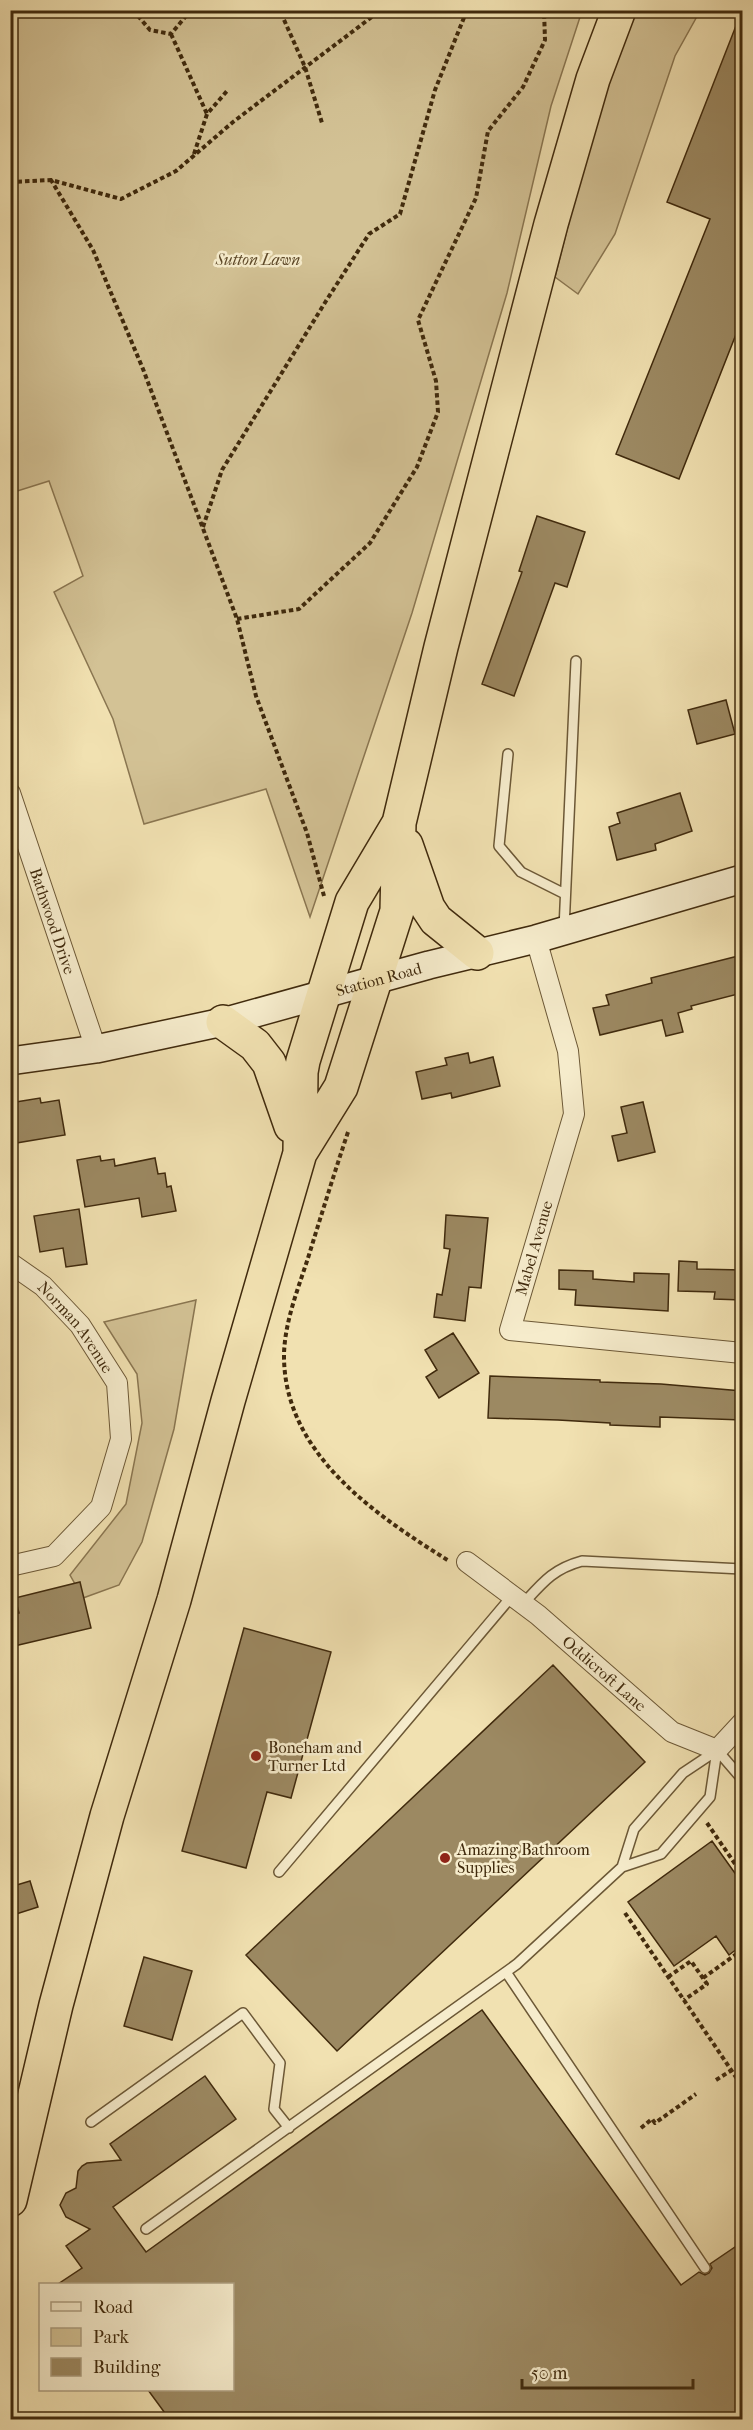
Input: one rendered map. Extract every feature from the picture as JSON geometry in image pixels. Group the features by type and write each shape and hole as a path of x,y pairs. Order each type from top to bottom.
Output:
{"highway":[{"path":"300,1153 341,1087 397,911 399,823 475,512 551,224 593,79 619,10"},
{"path":"10,2200 56,2005 104,1827 174,1600 225,1412 300,1153 301,1072 352,902 399,823"},
{"path":"399,823 428,908 436,920 477,953"},
{"path":"223,1022 255,1045 269,1063 300,1153"}],"main road":[{"name":"Station Road","path":"10,1061 96,1049 223,1022 536,939 742,879"}],"street":[{"name":"Bathwood Drive","path":"10,793 96,1049"},
{"name":"Mabel Avenue","path":"536,939 568,1051 574,1114 510,1330 742,1353"},
{"name":"Norman Avenue","path":"10,1263 43,1286 80,1325 117,1383 121,1439 101,1507 54,1556 10,1566"},
{"name":"Oddicroft Lane","path":"467,1562 538,1615 672,1732 717,1750"},
{"path":"717,1750 742,1724"}],"lane":[{"path":"564,931 576,661"},
{"path":"508,754 499,846 521,872 565,894"},
{"path":"279,1872 517,1600 552,1573 564,1566 582,1561 742,1569"},
{"path":"717,1750 742,1779"},
{"path":"146,2229 506,1972 622,1867 661,1854 710,1797 717,1750"},
{"path":"622,1867 633,1829 683,1773 717,1750"},
{"path":"506,1972 705,2268"},
{"path":"91,2122 243,2013 280,2063 274,2109 289,2128"}],"path":[{"path":"133,10 150,30 171,34"},
{"path":"171,34 191,10"},
{"path":"10,182 51,180 121,199 176,171 233,122 381,10"},
{"path":"203,528 222,470 332,292 369,234 400,214 435,90 467,10"},
{"path":"237,619 299,609 370,543 417,467 438,412 436,381 418,320 476,198 489,131 523,87 545,40 544,10"},
{"path":"281,13 305,67 322,123"},
{"path":"171,34 207,114"},
{"path":"194,155 207,114 227,91"},
{"path":"51,180 93,250 143,369 237,619 256,696 307,834 329,917 346,924"},
{"path":"351,1121 288,1318 284,1352 285,1376 302,1431 335,1474 376,1511 411,1537 450,1561 467,1562"},
{"path":"699,1810 742,1874"},
{"path":"625,1913 742,2086"},
{"path":"703,1978 742,1950"},
{"path":"668,1977 691,1961 703,1978 707,1984 684,2000"},
{"path":"716,2080 732,2070"},
{"path":"641,2128 652,2120 655,2123 696,2094"}],"green space":[{"name":"Sutton Lawn","path":"10,11 582,11 551,106 507,293 412,613 310,917 266,789 144,824 113,719 54,592 83,576 49,481 11,493"},
{"path":"633,11 700,11 675,56 615,234 578,294 555,277 588,148"},
{"path":"196,1300 174,1429 142,1542 119,1585 83,1598 70,1575 126,1504 142,1423 137,1374 104,1322"}],"building":[{"path":"741,13 742,319 679,479 616,454 710,219 667,202"},
{"path":"537,516 585,532 567,587 555,583 514,696 482,684 522,572 519,571"},
{"path":"726,700 735,734 697,744 688,710"},
{"path":"680,793 692,831 655,844 656,850 617,860 609,827 620,823 617,813"},
{"path":"742,955 742,993 691,1006 692,1009 678,1013 683,1032 666,1036 662,1020 600,1035 593,1008 609,1005 606,995 652,983 651,978"},
{"path":"468,1053 470,1063 493,1057 500,1086 452,1098 451,1093 422,1099 416,1072 447,1065 445,1058"},
{"path":"40,1098 41,1103 59,1100 65,1135 10,1144 10,1103"},
{"path":"643,1102 655,1152 618,1161 612,1136 627,1133 621,1107"},
{"path":"100,1156 101,1161 114,1159 115,1166 155,1158 158,1174 165,1173 167,1187 171,1186 176,1211 142,1217 139,1198 85,1207 77,1160"},
{"path":"79,1209 87,1264 66,1267 63,1248 40,1252 34,1216"},
{"path":"446,1215 488,1218 481,1288 469,1287 465,1321 434,1317 437,1294 442,1295 450,1249 444,1248"},
{"path":"679,1261 697,1262 697,1269 742,1270 742,1300 714,1299 715,1292 678,1291"},
{"path":"559,1270 593,1271 593,1279 634,1282 634,1273 669,1274 668,1311 575,1305 576,1290 559,1289"},
{"path":"453,1333 479,1373 439,1398 426,1377 437,1370 425,1350"},
{"path":"490,1376 600,1380 600,1382 661,1384 742,1391 742,1420 660,1417 660,1427 488,1418"},
{"path":"80,1582 91,1628 10,1647 10,1615 19,1613 15,1598"},
{"path":"244,1628 331,1652 291,1798 267,1792 246,1868 182,1851"},
{"name":"Amazing Bathroom Supplies","path":"553,1665 645,1762 337,2051 246,1955"},
{"path":"712,1841 742,1883 742,1945 729,1955 716,1936 674,1966 628,1902"},
{"path":"30,1881 38,1907 10,1916 10,1887"},
{"path":"144,1957 192,1971 172,2040 124,2026"},
{"path":"482,2010 681,2285 699,2272 705,2275 709,2273 712,2268 710,2264 735,2247 742,2257 742,2420 170,2420 149,2391 234,2391 234,2283 60,2283 82,2268 66,2246 90,2229 66,2217 60,2205 66,2193 76,2188 78,2171 82,2166 87,2163 121,2160 110,2144 205,2076 236,2119 113,2207 146,2252"}],"place":[{"name":"Boneham and Turner Ltd","path":"256,1756"},
{"name":"Amazing Bathroom Supplies","path":"445,1858"}]}
